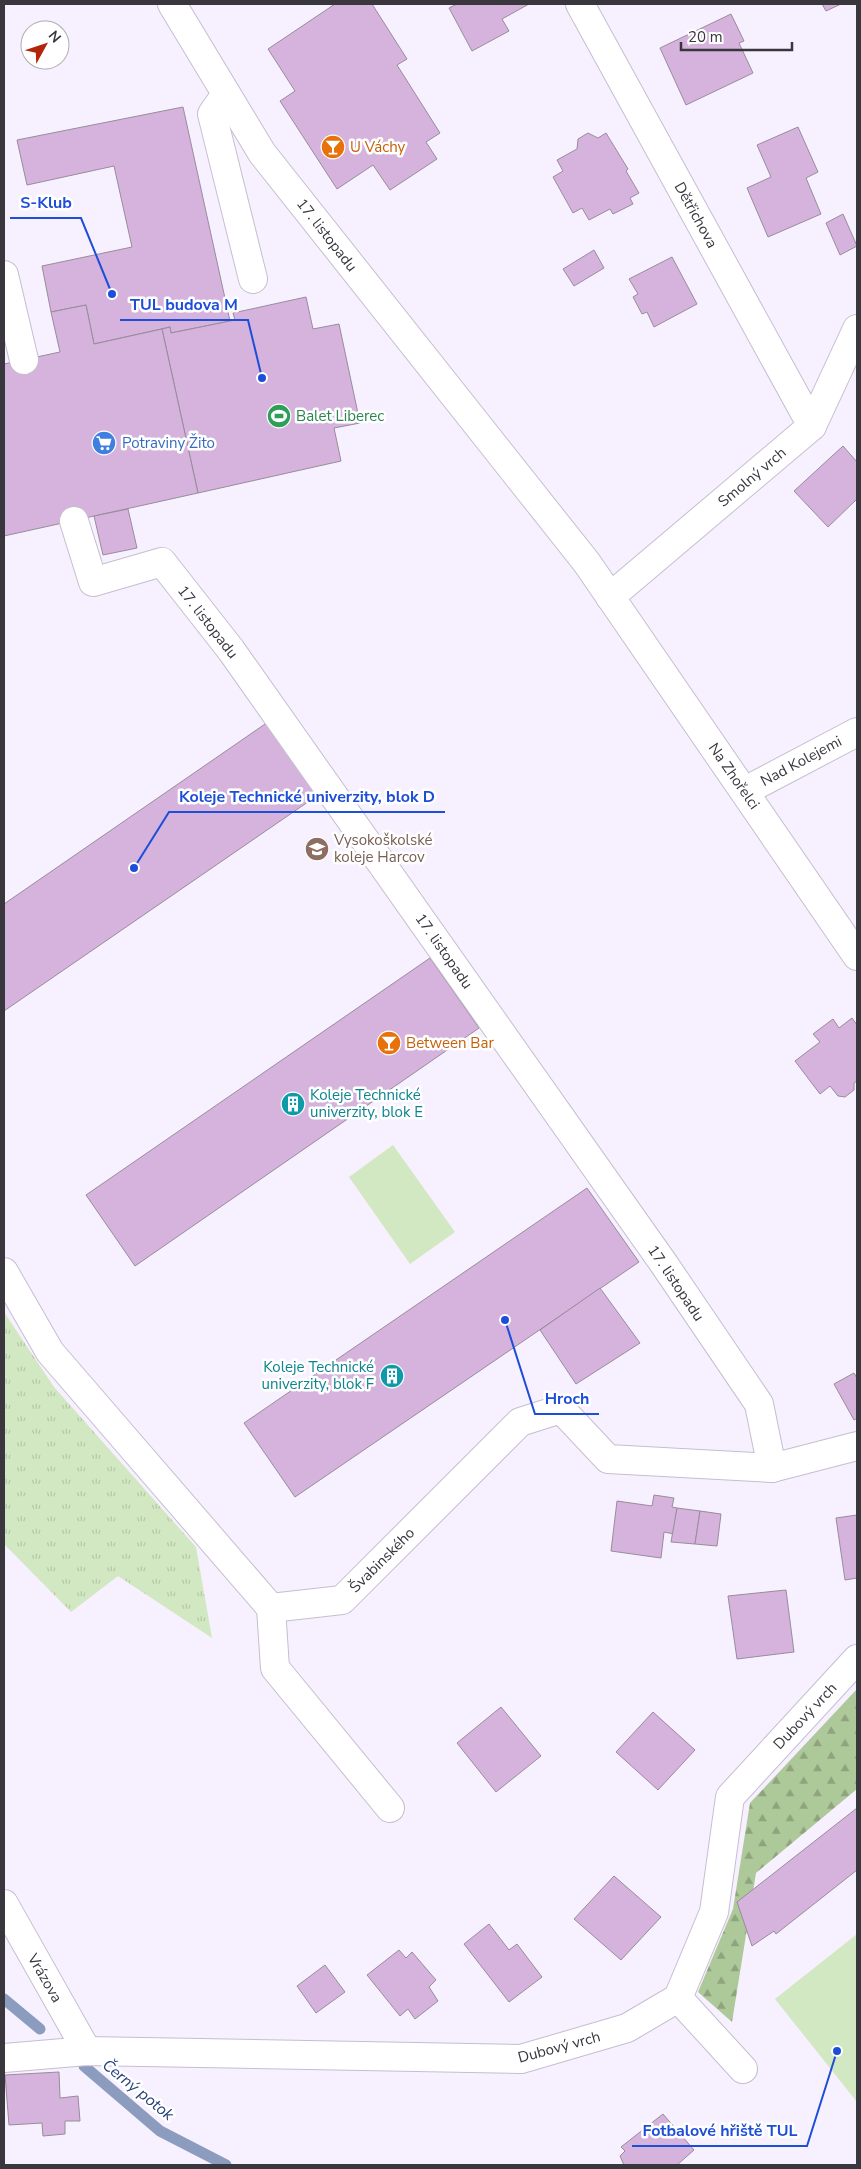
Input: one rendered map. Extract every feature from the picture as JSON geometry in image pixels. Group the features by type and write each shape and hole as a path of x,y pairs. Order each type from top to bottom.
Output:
{"street":[{"name":"17. listopadu","path":"172,4 262,154 587,563 610,597"},
{"name":"Dětřichova","path":"580,4 812,426"},
{"path":"226,94 212,114 253,279"},
{"path":"4,275 24,360"},
{"name":"Smolný vrch","path":"610,597 812,426 857,329"},
{"name":"17. listopadu","path":"74,520 93,582 162,562 231,650 664,1264 759,1404 772,1468"},
{"name":"Na Zhořelci","path":"610,597 857,956"},
{"name":"Nad Kolejemi","path":"745,791 857,732"},
{"path":"4,1272 50,1352 270,1608 274,1668 390,1808"},
{"name":"Švabinského","path":"270,1608 342,1600 520,1422 561,1409 608,1460 772,1468 857,1446"},
{"name":"Dubový vrch","path":"4,2058 87,2051 521,2059 627,2028 678,1998 714,1912 730,1797 857,1659"},
{"name":"Vrázova","path":"4,1904 87,2051"},
{"path":"678,1998 743,2069"}],"green space":[{"path":"393,1145 455,1232 410,1264 349,1177"},
{"path":"4,1312 54,1387 196,1547 212,1638 118,1576 71,1612 4,1544"},
{"path":"857,1689 857,1789 756,1873 732,2022 698,1992 733,1909 750,1803"},
{"path":"857,1934 857,2102 775,1999"}],"building":[{"path":"335,4 372,4 407,59 397,65 440,133 426,142 437,159 390,190 373,165 337,189 280,101 295,91 268,49"},
{"path":"457,4 529,4 502,19 509,31 472,51 449,8"},
{"path":"822,4 841,4 826,11"},
{"path":"731,14 744,41 739,43 753,73 686,105 660,48"},
{"path":"183,107 230,321 171,333 170,327 94,344 86,305 51,312 42,266 132,247 114,166 27,185 17,140"},
{"path":"798,127 818,172 806,178 821,214 768,237 747,188 771,177 757,145"},
{"path":"588,133 598,138 606,133 628,169 626,171 639,193 630,198 633,204 613,214 610,209 589,220 582,208 573,213 553,177 563,171 557,160 577,149 578,139"},
{"path":"843,214 857,246 840,255 826,223"},
{"path":"594,250 604,268 574,286 563,269"},
{"path":"672,257 697,304 654,327 647,312 642,314 633,297 638,294 629,279"},
{"path":"306,297 313,329 339,324 360,423 334,428 341,461 198,493 162,329 170,327 171,333 235,320 233,313"},
{"path":"86,305 94,344 162,329 198,493 4,536 4,364 60,352 51,312"},
{"path":"843,446 857,462 857,499 828,527 794,491"},
{"path":"128,509 137,548 103,555 94,516"},
{"path":"268,722 318,795 4,1011 4,904"},
{"name":"Koleje Technické univerzity, blok E","path":"430,958 479,1028 135,1266 86,1195"},
{"path":"852,1018 857,1025 857,1081 854,1083 854,1090 845,1097 838,1096 830,1086 820,1094 795,1061 820,1042 813,1034 833,1019 839,1028"},
{"name":"Koleje Technické univerzity, blok F","path":"587,1188 639,1262 295,1497 244,1423"},
{"path":"600,1288 640,1343 576,1384 540,1330"},
{"path":"854,1373 857,1378 857,1418 854,1420 834,1384"},
{"path":"654,1495 674,1498 672,1507 677,1508 674,1534 664,1532 661,1558 611,1551 617,1501 652,1506"},
{"path":"677,1508 700,1511 695,1544 671,1542"},
{"path":"700,1511 721,1514 717,1546 695,1544"},
{"path":"857,1515 857,1578 845,1580 836,1518"},
{"path":"786,1590 794,1652 737,1659 728,1596"},
{"path":"501,1707 541,1756 496,1792 457,1743"},
{"path":"653,1712 695,1750 658,1790 616,1752"},
{"path":"857,1808 857,1870 776,1934 774,1931 752,1946 737,1902"},
{"path":"614,1876 661,1917 621,1960 574,1919"},
{"path":"489,1924 509,1950 517,1944 542,1977 509,2002 464,1944"},
{"path":"399,1950 406,1958 412,1952 436,1980 429,1987 438,2001 415,2019 408,2009 400,2016 367,1975"},
{"path":"325,1965 345,1992 316,2013 297,1986"},
{"path":"59,2072 60,2098 78,2096 80,2121 65,2121 65,2134 43,2136 42,2123 9,2125 5,2075"},
{"path":"663,2114 694,2150 677,2165 624,2165 620,2156 625,2151 621,2147"}],"waterway":[{"name":"Černý potok","path":"4,1999 40,2029"},
{"name":"Černý potok","path":"84,2066 160,2131 226,2165"}],"place":[{"name":"U Váchy","path":"333,147"},
{"name":"S-Klub","path":"112,294"},
{"name":"TUL budova M","path":"262,378"},
{"name":"Balet Liberec","path":"279,416"},
{"name":"Potraviny Žito","path":"104,443"},
{"name":"Vysokoškolské koleje Harcov","path":"317,849"},
{"name":"Koleje Technické univerzity, blok D","path":"134,868"},
{"name":"Between Bar","path":"389,1043"},
{"name":"Koleje Technické univerzity, blok E","path":"293,1104"},
{"name":"Hroch","path":"505,1320"},
{"name":"Koleje Technické univerzity, blok F","path":"392,1376"},
{"name":"Fotbalové hřiště TUL","path":"837,2051"}]}
